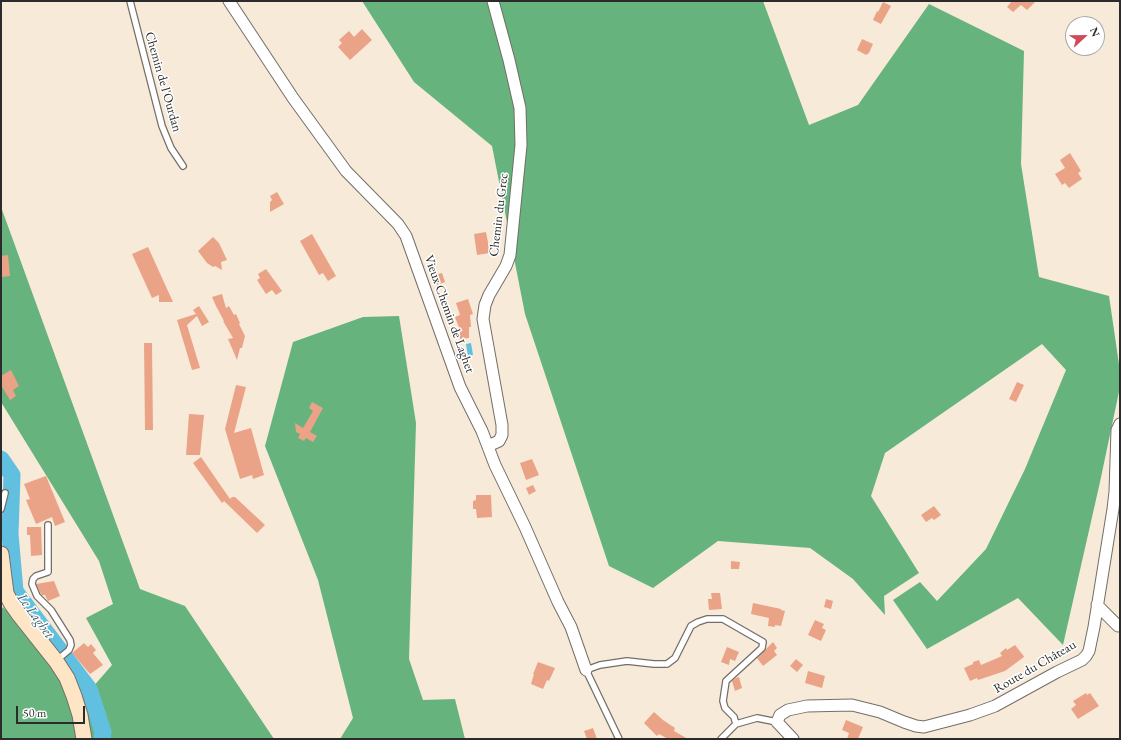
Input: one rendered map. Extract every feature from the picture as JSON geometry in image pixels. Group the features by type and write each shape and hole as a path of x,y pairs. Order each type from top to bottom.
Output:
{"main road":[{"path":"1,554 6,593 11,603 58,659 74,696 80,716 84,739"}],"street":[{"name":"Vieux Chemin de Laghet","path":"229,1 293,98 346,171 398,224 406,236 460,387 482,431 495,465 571,627 586,670"},
{"name":"Chemin du Grec","path":"488,446 499,441 502,435 502,425 483,319 485,305 489,295 506,266 510,256 521,144 520,108 498,15 493,1"},
{"name":"Route du Château","path":"777,722 780,715 788,710 807,706 852,706 880,712 916,726 924,726 970,715 995,706 1082,660 1089,650 1097,605 1115,492 1117,430 1120,424"},
{"path":"1097,605 1118,626"},
{"path":"777,722 792,739"}],"lane":[{"name":"Chemin de l'Ourdan","path":"130,1 162,126 171,148 183,166"},
{"path":"1,509 5,493"},
{"path":"48,525 48,572 36,576 33,579 32,584 37,596 51,610 70,640 72,646 58,659"},
{"path":"586,670 600,665 627,661 667,664 675,658 691,626 707,618 723,619 763,642 762,648 726,681 723,701 725,708 734,717 736,724"},
{"name":"Vieux Chemin de Laghet","path":"586,670 619,739"},
{"path":"721,739 736,724 757,718 777,722"}],"green space":[{"path":"362,1 763,1 809,125 858,105 929,4 1024,51 1021,164 1039,277 1109,296 1120,371 1120,387 1063,645 1018,598 927,649 893,600 920,582 937,601 986,549 1025,469 1066,370 1042,344 885,453 871,496 919,573 884,596 885,615 853,579 810,548 718,541 653,588 609,566 525,314 492,146 414,82"},
{"path":"1,207 140,589 185,606 274,739 1,739 1,610 3,607 85,696 112,665 86,618 113,604 99,561 1,402"},
{"path":"399,316 416,423 409,659 423,700 455,699 465,739 340,739 353,718 318,580 265,446 293,342 363,317"}],"water":[{"path":"471,343 473,355 468,356 466,344"}],"building":[{"path":"1012,1 1036,1 1027,10 1021,5 1013,12 1007,7"},
{"path":"883,2 891,6 881,24 873,20"},
{"path":"362,29 372,40 350,60 338,47 342,43 339,40 349,31 354,37"},
{"path":"862,39 873,44 869,53 866,55 857,50"},
{"path":"1070,153 1081,171 1078,173 1082,179 1069,188 1065,183 1062,185 1055,174 1065,168 1060,160"},
{"path":"277,192 284,204 270,212 270,202 272,200 270,196"},
{"path":"486,232 490,253 477,255 474,234"},
{"path":"312,234 336,276 328,281 323,273 319,275 300,241"},
{"path":"213,237 219,243 227,260 221,262 222,270 207,263 198,251"},
{"path":"148,247 173,302 159,302 159,295 152,298 132,254"},
{"path":"8,255 10,276 1,277 1,256"},
{"path":"266,269 282,291 276,295 272,290 266,294 257,280 260,278 258,274"},
{"path":"442,273 445,282 437,285 434,275"},
{"path":"222,294 226,308 229,306 234,315 236,314 245,336 237,360 228,339 233,338 212,297"},
{"path":"468,299 473,314 470,315 471,327 469,327 469,338 460,339 460,330 455,317 460,315 456,303"},
{"path":"199,306 209,322 202,326 197,316 187,325 200,368 192,370 177,320 196,314 193,310"},
{"path":"144,343 152,343 153,430 145,430"},
{"path":"11,370 19,386 13,390 16,396 10,400 1,385 1,376"},
{"path":"1017,382 1024,385 1016,402 1009,399"},
{"path":"236,385 246,387 234,433 251,428 264,475 253,479 252,475 240,479 225,429"},
{"path":"312,402 323,408 310,432 317,436 313,442 306,438 304,441 298,438 300,434 296,432 295,423 303,428 313,411 309,408"},
{"path":"189,414 204,415 200,455 186,455"},
{"path":"201,457 230,499 235,497 265,525 257,533 224,501 222,503 193,463"},
{"path":"532,459 539,475 526,480 520,463"},
{"path":"46,476 65,522 55,526 52,517 36,524 26,500 30,499 24,484"},
{"path":"533,485 536,491 529,495 526,488"},
{"path":"476,495 491,495 492,517 477,518 476,509 473,509 473,501 476,500"},
{"path":"934,506 941,515 934,520 932,518 926,522 921,515"},
{"path":"27,527 41,527 42,555 31,556 30,535 27,535"},
{"path":"731,561 740,562 739,569 731,569"},
{"path":"54,581 60,596 48,601 45,595 41,594 36,584"},
{"path":"711,593 720,593 722,609 709,610 708,599 712,599"},
{"path":"826,599 833,601 831,609 824,607"},
{"path":"753,603 785,611 781,626 768,626 769,618 751,614"},
{"path":"815,620 824,624 822,628 826,630 821,641 808,635"},
{"path":"773,642 777,648 774,651 777,655 763,666 757,658"},
{"path":"84,643 88,647 91,644 96,650 93,653 103,665 90,674 72,653"},
{"path":"1015,645 1024,657 1005,671 978,680 977,678 970,681 964,668 979,660 981,665 1002,656 1000,653 1006,648 1007,650"},
{"path":"727,647 739,652 735,661 730,659 729,665 721,662"},
{"path":"796,659 803,665 797,672 790,666"},
{"path":"538,662 555,668 549,681 547,680 543,689 531,684"},
{"path":"808,671 825,676 822,688 805,683"},
{"path":"739,677 742,688 735,691 732,681"},
{"path":"1086,693 1087,695 1090,693 1099,706 1078,719 1071,709 1076,705 1073,701"},
{"path":"654,712 675,728 674,731 688,739 668,739 659,734 657,736 644,723"},
{"path":"846,720 863,727 858,739 847,739 849,733 842,730"},
{"path":"593,728 597,739 587,739 584,731"}],"waterway":[{"name":"Le Laghet","path":"1,459 12,475 10,534 15,591 89,689 103,732 102,739"}]}
